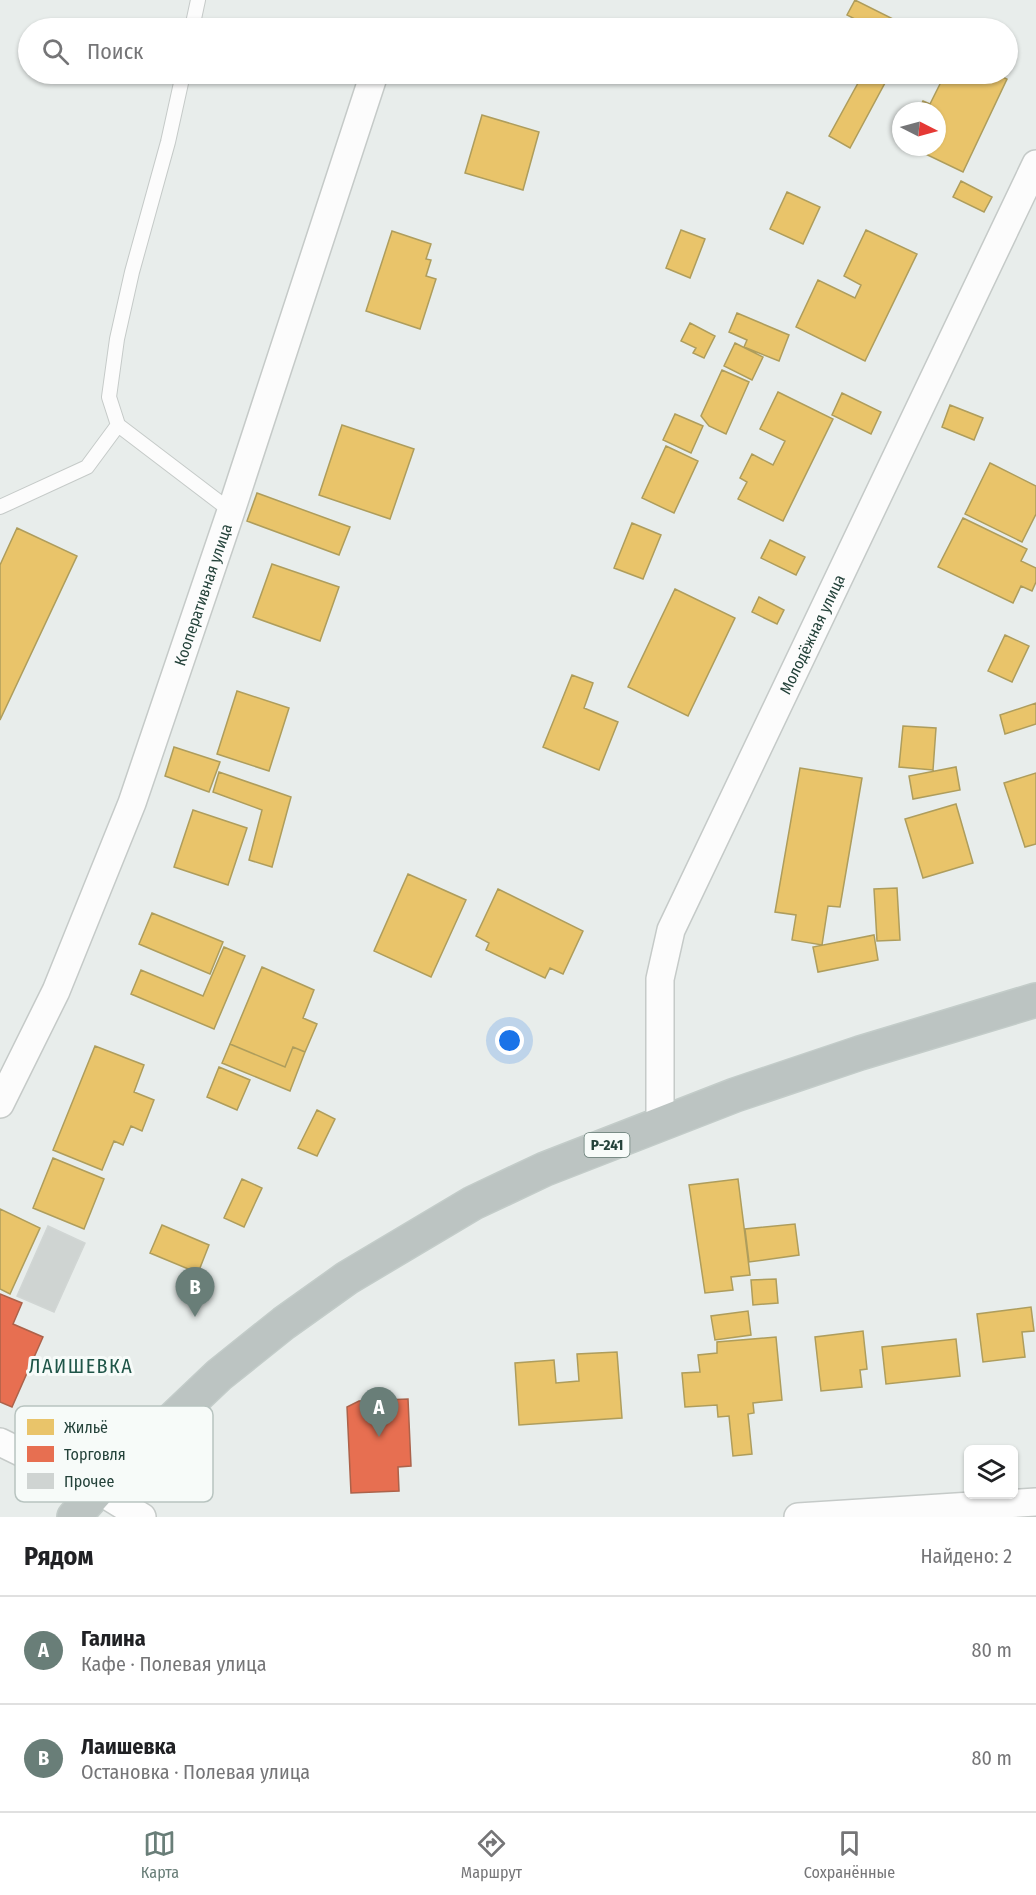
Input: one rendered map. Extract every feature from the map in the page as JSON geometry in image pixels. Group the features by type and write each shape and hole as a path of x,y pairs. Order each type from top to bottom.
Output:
{"highway":[{"name":"Р-241","path":"186,1406 219,1375 284,1323 347,1278 473,1203 545,1169 735,1095 860,1053 1036,1000"},
{"name":"Р-241","path":"74,1517 87,1502"}],"street":[{"name":"Кооперативная улица","path":"0,1104 56,991 132,803 231,511 371,84"},
{"name":"Молодёжная улица","path":"660,1124 660,979 671,930 1036,164"},
{"path":"0,1442 15,1449"},
{"path":"118,1502 142,1517"},
{"path":"798,1517 1036,1502"}],"lane":[{"path":"194,18 198,0"},
{"path":"181,84 168,142 132,272 117,339 110,397 117,425 231,511"},
{"path":"0,507 87,467 117,425"}],"building: Жильё":[{"path":"855,0 891,18 853,18 847,15"},
{"path":"858,84 884,84 850,148 829,136"},
{"path":"940,84 1005,84 963,172 930,156 946,156 946,102 931,102"},
{"path":"482,115 539,132 523,190 465,173"},
{"path":"961,181 992,197 984,212 953,197"},
{"path":"787,192 820,207 803,244 770,229"},
{"path":"681,230 705,239 690,278 666,268"},
{"path":"866,230 917,254 865,361 796,327 818,280 855,298 861,285 844,276"},
{"path":"392,231 431,244 426,259 431,260 426,276 436,279 420,329 366,311"},
{"path":"737,313 789,335 779,361 744,347 747,340 729,332"},
{"path":"690,323 715,336 704,358 693,353 696,348 681,341"},
{"path":"735,343 763,357 752,380 724,366"},
{"path":"722,370 749,382 726,434 709,426 701,416"},
{"path":"778,392 833,419 783,521 738,499 747,482 740,478 752,454 773,465 785,441 760,429"},
{"path":"842,393 881,412 871,434 832,415"},
{"path":"950,405 983,418 974,440 942,427"},
{"path":"675,414 703,426 691,453 663,440"},
{"path":"342,425 414,449 390,519 319,495"},
{"path":"666,446 698,461 674,513 642,498"},
{"path":"990,463 1036,486 1036,514 1022,542 965,514"},
{"path":"257,493 350,527 339,555 247,521"},
{"path":"963,518 1027,549 1021,561 1036,568 1036,582 1032,591 1021,586 1013,603 938,567"},
{"path":"632,523 661,535 643,579 614,568"},
{"path":"17,528 77,556 0,720 0,565"},
{"path":"770,540 805,557 796,575 761,558"},
{"path":"272,564 339,587 320,641 253,617"},
{"path":"675,589 735,618 688,716 628,687"},
{"path":"759,597 784,610 777,624 752,612"},
{"path":"1005,635 1029,646 1012,682 988,671"},
{"path":"572,675 593,683 584,708 618,722 599,770 543,747"},
{"path":"237,691 289,708 269,771 217,754"},
{"path":"1036,703 1036,724 1005,734 1000,715"},
{"path":"903,726 936,728 933,770 899,767"},
{"path":"174,747 220,762 209,792 165,776"},
{"path":"956,767 960,790 913,799 909,776"},
{"path":"800,768 862,778 840,907 828,906 822,945 792,940 796,915 775,912"},
{"path":"219,772 291,797 272,867 249,860 262,810 213,792"},
{"path":"1036,773 1036,844 1025,847 1004,783"},
{"path":"956,804 973,863 923,878 905,819"},
{"path":"193,810 247,828 228,885 174,867"},
{"path":"408,874 466,900 431,977 374,951"},
{"path":"897,888 900,940 877,941 874,889"},
{"path":"498,889 583,931 563,974 550,968 545,978 486,950 489,943 476,936"},
{"path":"152,913 223,942 210,974 139,944"},
{"path":"874,935 878,960 818,972 813,947"},
{"path":"224,947 245,956 214,1029 131,994 141,970 203,996"},
{"path":"262,967 314,990 303,1018 317,1024 305,1052 293,1047 285,1067 230,1044"},
{"path":"230,1044 285,1067 293,1047 305,1052 290,1091 222,1063"},
{"path":"95,1046 144,1065 134,1092 154,1100 142,1131 131,1126 123,1145 114,1141 102,1170 53,1150"},
{"path":"219,1067 250,1080 237,1110 207,1097"},
{"path":"317,1110 335,1119 317,1156 298,1148"},
{"path":"53,1158 104,1179 84,1229 33,1208"},
{"path":"242,1179 262,1188 244,1227 224,1218"},
{"path":"738,1179 750,1275 731,1277 733,1290 705,1293 689,1185"},
{"path":"0,1209 40,1228 10,1294 0,1289"},
{"path":"795,1224 799,1255 749,1262 745,1229"},
{"path":"162,1225 209,1245 198,1273 150,1253"},
{"path":"776,1279 778,1303 753,1305 751,1280"},
{"path":"1031,1307 1034,1331 1022,1332 1025,1357 983,1362 977,1314"},
{"path":"748,1311 751,1335 715,1340 711,1316"},
{"path":"863,1331 867,1369 860,1370 862,1387 821,1391 815,1337"},
{"path":"776,1337 782,1400 753,1403 754,1413 748,1414 752,1454 733,1456 729,1416 718,1417 717,1405 685,1407 682,1373 700,1372 698,1355 717,1353 717,1342"},
{"path":"956,1339 960,1376 886,1384 882,1347"},
{"path":"617,1352 622,1418 519,1425 515,1363 554,1360 556,1383 579,1381 577,1354"}],"building: Торговля":[{"path":"0,1294 22,1303 13,1324 43,1337 12,1407 0,1402"},
{"path":"408,1399 411,1466 398,1467 399,1491 351,1493 347,1407 359,1401"}],"building: Прочее":[{"path":"48,1226 85,1243 54,1312 17,1296"}],"place":[{"name":"Лаишевка","path":"195,1317"},
{"name":"Галина","path":"379,1437"}],"district":[{"name":"ЛАИШЕВКА","path":"81,1366"}]}
